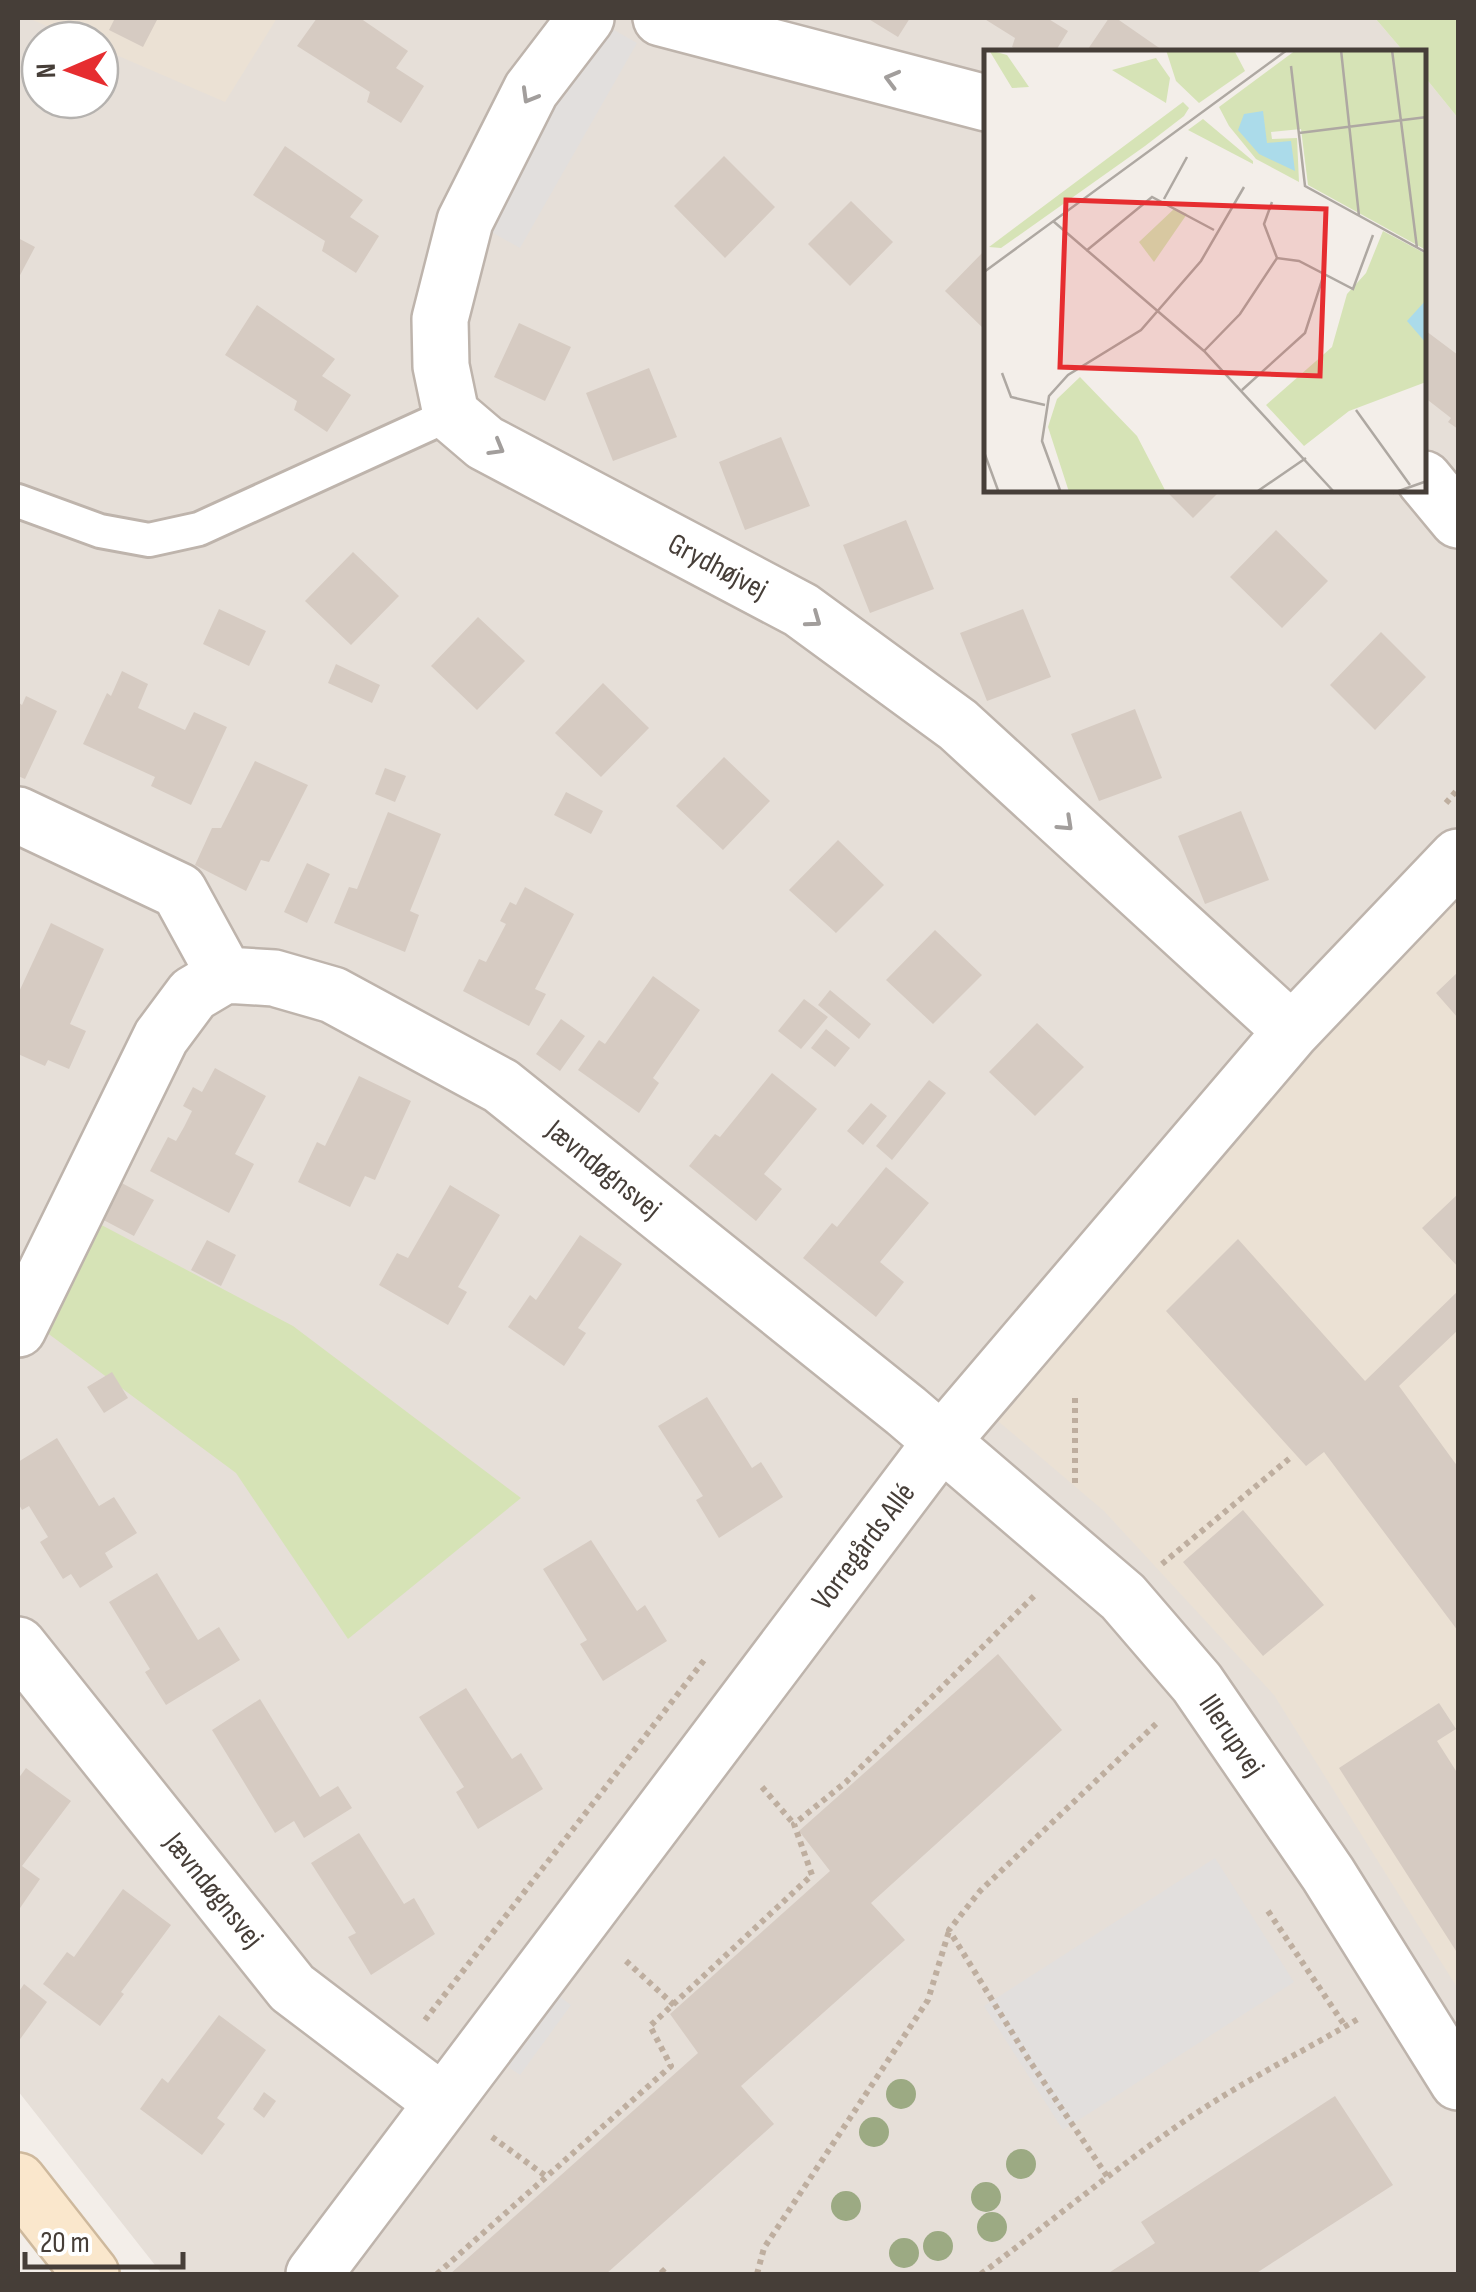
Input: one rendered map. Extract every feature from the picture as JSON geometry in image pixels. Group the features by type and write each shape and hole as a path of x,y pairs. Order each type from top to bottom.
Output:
{"street":[{"path":"451,414 441,366 440,319 465,221 532,90 586,18"},
{"path":"661,18 984,102"},
{"name":"Grydhøjvej","path":"451,414 486,443 801,610 958,725 1292,1031"},
{"path":"1426,481 1458,520"},
{"path":"18,815 179,891 226,975 193,994 162,1037 18,1329"},
{"name":"Vorregårds Allé","path":"314,2274 942,1442 1292,1031 1458,857"},
{"name":"Jævndøgnsvej","path":"226,975 274,978 333,995 501,1086 942,1442"},
{"name":"Illerupvej","path":"942,1442 1123,1597 1198,1684 1328,1874 1458,2082"},
{"name":"Jævndøgnsvej","path":"18,1645 292,1988 442,2102"},
{"path":"18,2181 91,2274"}],"lane":[{"path":"18,500 100,531 149,540 198,530 451,414"}],"path":[{"path":"794,1824 846,1782 1076,1556 1075,1398"},
{"path":"1123,1597 1290,1458"},
{"path":"756,2274 764,2248 928,2000 949,1930 980,1891 1198,1684"},
{"path":"437,2274 671,2066 650,2026 812,1875 794,1824 762,1787"},
{"path":"1268,1911 1345,2026"},
{"path":"949,1930 1028,2060 1107,2176"},
{"path":"626,1961 674,2005"},
{"path":"981,2274 1107,2176 1206,2107 1402,1993"},
{"path":"492,2137 547,2177"}],"shaded area":[{"path":"18,18 1375,18 1402,50 984,50 984,492 1426,492 1426,78 1458,118 1458,2274 162,2274 18,2091"},
{"path":"28,18 277,18 225,102 120,57 120,20"},
{"path":"593,18 637,43 520,248 477,224"},
{"path":"1458,897 1458,1989 1274,1695 1104,1511 998,1421 1315,1050"},
{"path":"1215,1858 1294,1982 1063,2130 984,2006"},
{"path":"560,1997 571,2005 520,2075 508,2067"}],"green space":[{"path":"1375,18 1458,18 1458,118 1426,78 1426,50 1402,50"},
{"path":"92,1220 293,1326 521,1498 348,1639 236,1473 42,1329"}],"building":[{"path":"158,18 143,47 120,36 120,20 114,20"},
{"path":"317,18 360,18 408,51 396,68 424,86 401,123 367,102 370,92 297,46"},
{"path":"867,18 910,18 898,37"},
{"path":"983,18 1047,18 1068,31 1056,50 1017,50 1012,47 1015,38"},
{"path":"1109,18 1116,18 1162,50 1087,50"},
{"path":"285,146 363,200 350,217 379,236 356,273 322,251 325,241 253,195"},
{"path":"724,156 775,207 725,258 674,206"},
{"path":"851,201 893,242 850,286 808,244"},
{"path":"18,238 35,247 18,279"},
{"path":"984,251 984,329 945,291"},
{"path":"257,305 335,359 322,376 351,395 327,432 294,410 297,401 225,355"},
{"path":"519,323 571,347 545,401 494,377"},
{"path":"1426,331 1458,355 1458,429 1448,422 1451,418 1426,399"},
{"path":"649,368 677,437 613,461 586,393"},
{"path":"781,437 810,506 745,530 719,462"},
{"path":"1167,492 1219,492 1193,518"},
{"path":"906,520 934,589 870,613 843,545"},
{"path":"1276,530 1328,581 1282,628 1230,577"},
{"path":"353,552 399,596 351,645 305,601"},
{"path":"219,609 266,631 249,666 203,644"},
{"path":"1023,609 1051,677 987,701 960,633"},
{"path":"478,617 525,661 477,710 431,666"},
{"path":"1381,632 1426,677 1375,730 1330,685"},
{"path":"336,664 380,685 372,703 328,683"},
{"path":"122,671 148,684 138,708 185,730 194,712 227,727 191,805 151,786 155,777 83,744"},
{"path":"603,683 649,728 601,777 555,733"},
{"path":"26,696 57,711 25,779 18,776 18,702 22,705"},
{"path":"1135,709 1162,778 1099,801 1071,734"},
{"path":"724,757 770,801 723,850 676,806"},
{"path":"255,761 308,785 269,862 261,860 246,891 195,865 212,828 221,828"},
{"path":"385,768 406,776 395,802 375,794"},
{"path":"566,792 603,811 591,834 554,815"},
{"path":"1241,811 1269,880 1205,904 1178,836"},
{"path":"388,812 441,834 410,911 419,915 405,952 334,923 349,887 357,889"},
{"path":"838,840 884,885 836,933 789,890"},
{"path":"307,863 330,874 307,923 284,912"},
{"path":"525,887 574,914 535,989 546,994 529,1026 463,991 479,959 486,962 506,924 500,921 510,902 516,905"},
{"path":"51,923 104,949 70,1024 86,1031 69,1069 48,1060 45,1066 18,1054 18,994"},
{"path":"935,930 982,975 933,1024 886,980"},
{"path":"1458,972 1458,1018 1436,993"},
{"path":"653,976 700,1010 653,1078 659,1083 639,1113 578,1070 599,1040 605,1044"},
{"path":"830,990 871,1024 859,1039 818,1005"},
{"path":"804,999 828,1017 801,1049 778,1031"},
{"path":"561,1019 585,1036 560,1071 536,1054"},
{"path":"1037,1023 1084,1067 1035,1116 989,1072"},
{"path":"826,1029 850,1048 835,1067 811,1048"},
{"path":"215,1068 266,1096 235,1154 254,1164 229,1213 150,1171 168,1137 176,1141 184,1127 192,1111 183,1106 193,1087 202,1092"},
{"path":"772,1073 817,1109 764,1174 782,1189 756,1221 689,1166 715,1134 720,1137"},
{"path":"359,1076 411,1101 375,1180 365,1176 350,1207 298,1182 317,1142 325,1146"},
{"path":"929,1080 946,1093 892,1160 876,1146"},
{"path":"871,1103 887,1116 863,1145 847,1131"},
{"path":"886,1167 929,1203 880,1262 904,1282 876,1317 803,1258 832,1223 837,1227"},
{"path":"114,1179 154,1200 134,1236 94,1215"},
{"path":"450,1185 500,1215 458,1287 467,1292 448,1325 379,1285 397,1253 408,1258"},
{"path":"1458,1194 1458,1267 1422,1228"},
{"path":"580,1235 622,1264 578,1328 586,1333 564,1366 508,1327 530,1295 536,1300"},
{"path":"1238,1239 1365,1381 1458,1291 1458,1330 1399,1386 1458,1467 1458,1631 1324,1452 1306,1466 1166,1311"},
{"path":"207,1240 236,1255 221,1286 191,1270"},
{"path":"112,1372 128,1398 104,1413 87,1387"},
{"path":"707,1397 752,1468 761,1462 783,1497 719,1538 696,1500 703,1496 658,1426"},
{"path":"57,1438 99,1506 114,1497 137,1533 105,1553 113,1567 80,1588 71,1574 63,1579 40,1542 48,1537 29,1506 22,1510 18,1503 18,1462"},
{"path":"1243,1510 1324,1605 1263,1656 1183,1562"},
{"path":"591,1540 637,1611 645,1605 667,1641 603,1681 580,1644 587,1640 543,1569"},
{"path":"157,1573 198,1640 219,1627 240,1660 166,1705 145,1672 150,1669 109,1602"},
{"path":"998,1654 1062,1730 871,1903 905,1940 741,2086 774,2124 606,2274 450,2274 698,2053 670,2014 830,1871 799,1831"},
{"path":"466,1688 512,1759 521,1753 543,1789 478,1829 456,1792 464,1787 419,1717"},
{"path":"260,1699 320,1797 338,1786 352,1808 304,1838 294,1821 275,1833 212,1730"},
{"path":"1439,1703 1456,1729 1437,1741 1458,1774 1458,1954 1339,1768"},
{"path":"26,1768 71,1801 22,1866 40,1879 18,1911 18,1779"},
{"path":"359,1833 404,1904 414,1898 435,1934 371,1975 348,1937 356,1933 311,1863"},
{"path":"123,1889 171,1925 100,2026 43,1984 67,1952 74,1957"},
{"path":"24,1984 47,2002 18,2042 18,1993"},
{"path":"219,2015 266,2050 217,2118 225,2124 202,2155 140,2109 162,2078 168,2083"},
{"path":"264,2092 276,2101 264,2118 253,2109"},
{"path":"1335,2096 1393,2185 1255,2274 1107,2274 1155,2243 1141,2222"}]}
